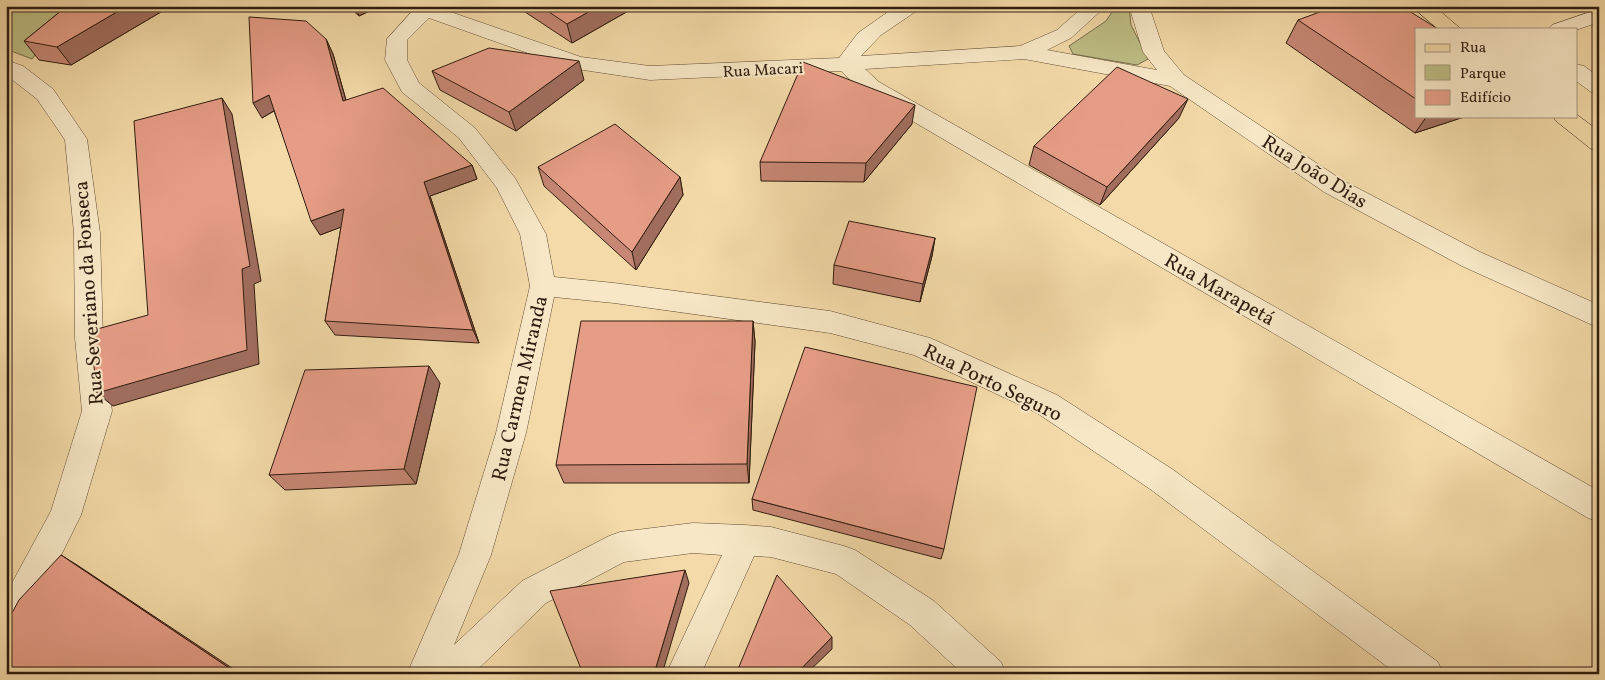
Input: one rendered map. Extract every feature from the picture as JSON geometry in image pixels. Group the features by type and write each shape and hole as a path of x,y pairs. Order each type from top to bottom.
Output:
{"main road":[{"path":"1421,6 1450,28"},
{"path":"1567,118 1599,143"}],"street":[{"path":"846,64 852,50 868,34 911,6"},
{"name":"Rua Macari","path":"428,8 578,63 650,73 846,64 1024,52 1064,34 1096,6"},
{"path":"1139,6 1154,52 1176,80"},
{"name":"Rua Carmen Miranda","path":"424,674 476,555 511,432 543,286 534,234 507,184 467,133 410,87 396,60 397,39 428,8"},
{"path":"1562,28 1599,15"},
{"name":"Rua João Dias","path":"1024,52 1176,80 1333,186 1471,259 1599,317"},
{"name":"Rua Marapetá","path":"846,64 871,87 1599,508"},
{"name":"Rua Severiano da Fonseca","path":"6,68 15,71 45,94 76,139 87,233 89,338 98,411 65,515 17,608 6,619"},
{"path":"1578,72 1599,87"},
{"name":"Rua Porto Seguro","path":"543,286 614,292 830,322 920,346 1047,404 1161,479 1426,674"},
{"path":"448,674 534,592 620,547 693,538 771,542 844,561 922,613 989,674"},
{"path":"683,674 745,540"}],"green space":[{"path":"6,6 74,6 32,59 6,49"},
{"path":"1116,6 1129,6 1131,25 1148,59 1137,65 1073,54 1069,46 1106,21"}],"building":[{"path":"67,6 127,6 57,47 24,41"},
{"path":"540,6 599,6 567,24"},
{"path":"1336,6 1401,6 1436,28 1415,28 1415,98 1298,20"},
{"path":"249,17 306,21 326,39 343,101 383,88 472,165 424,182 473,330 325,321 344,209 311,221 269,95 253,103"},
{"path":"489,48 579,61 509,112 432,71"},
{"path":"803,62 915,105 866,163 760,162"},
{"path":"1117,67 1188,99 1107,187 1034,146"},
{"path":"222,98 250,266 242,269 247,350 97,393 90,331 148,315 134,121"},
{"path":"615,124 680,177 632,252 538,167"},
{"path":"849,221 935,238 923,284 834,265"},
{"path":"581,321 753,321 747,464 556,465"},
{"path":"805,347 977,387 944,549 752,499"},
{"path":"429,366 404,469 269,475 305,370"},
{"path":"61,555 238,674 6,674 6,618 12,613 19,600"},
{"path":"685,570 654,674 583,674 550,591"},
{"path":"777,575 832,637 796,674 736,674"}]}
